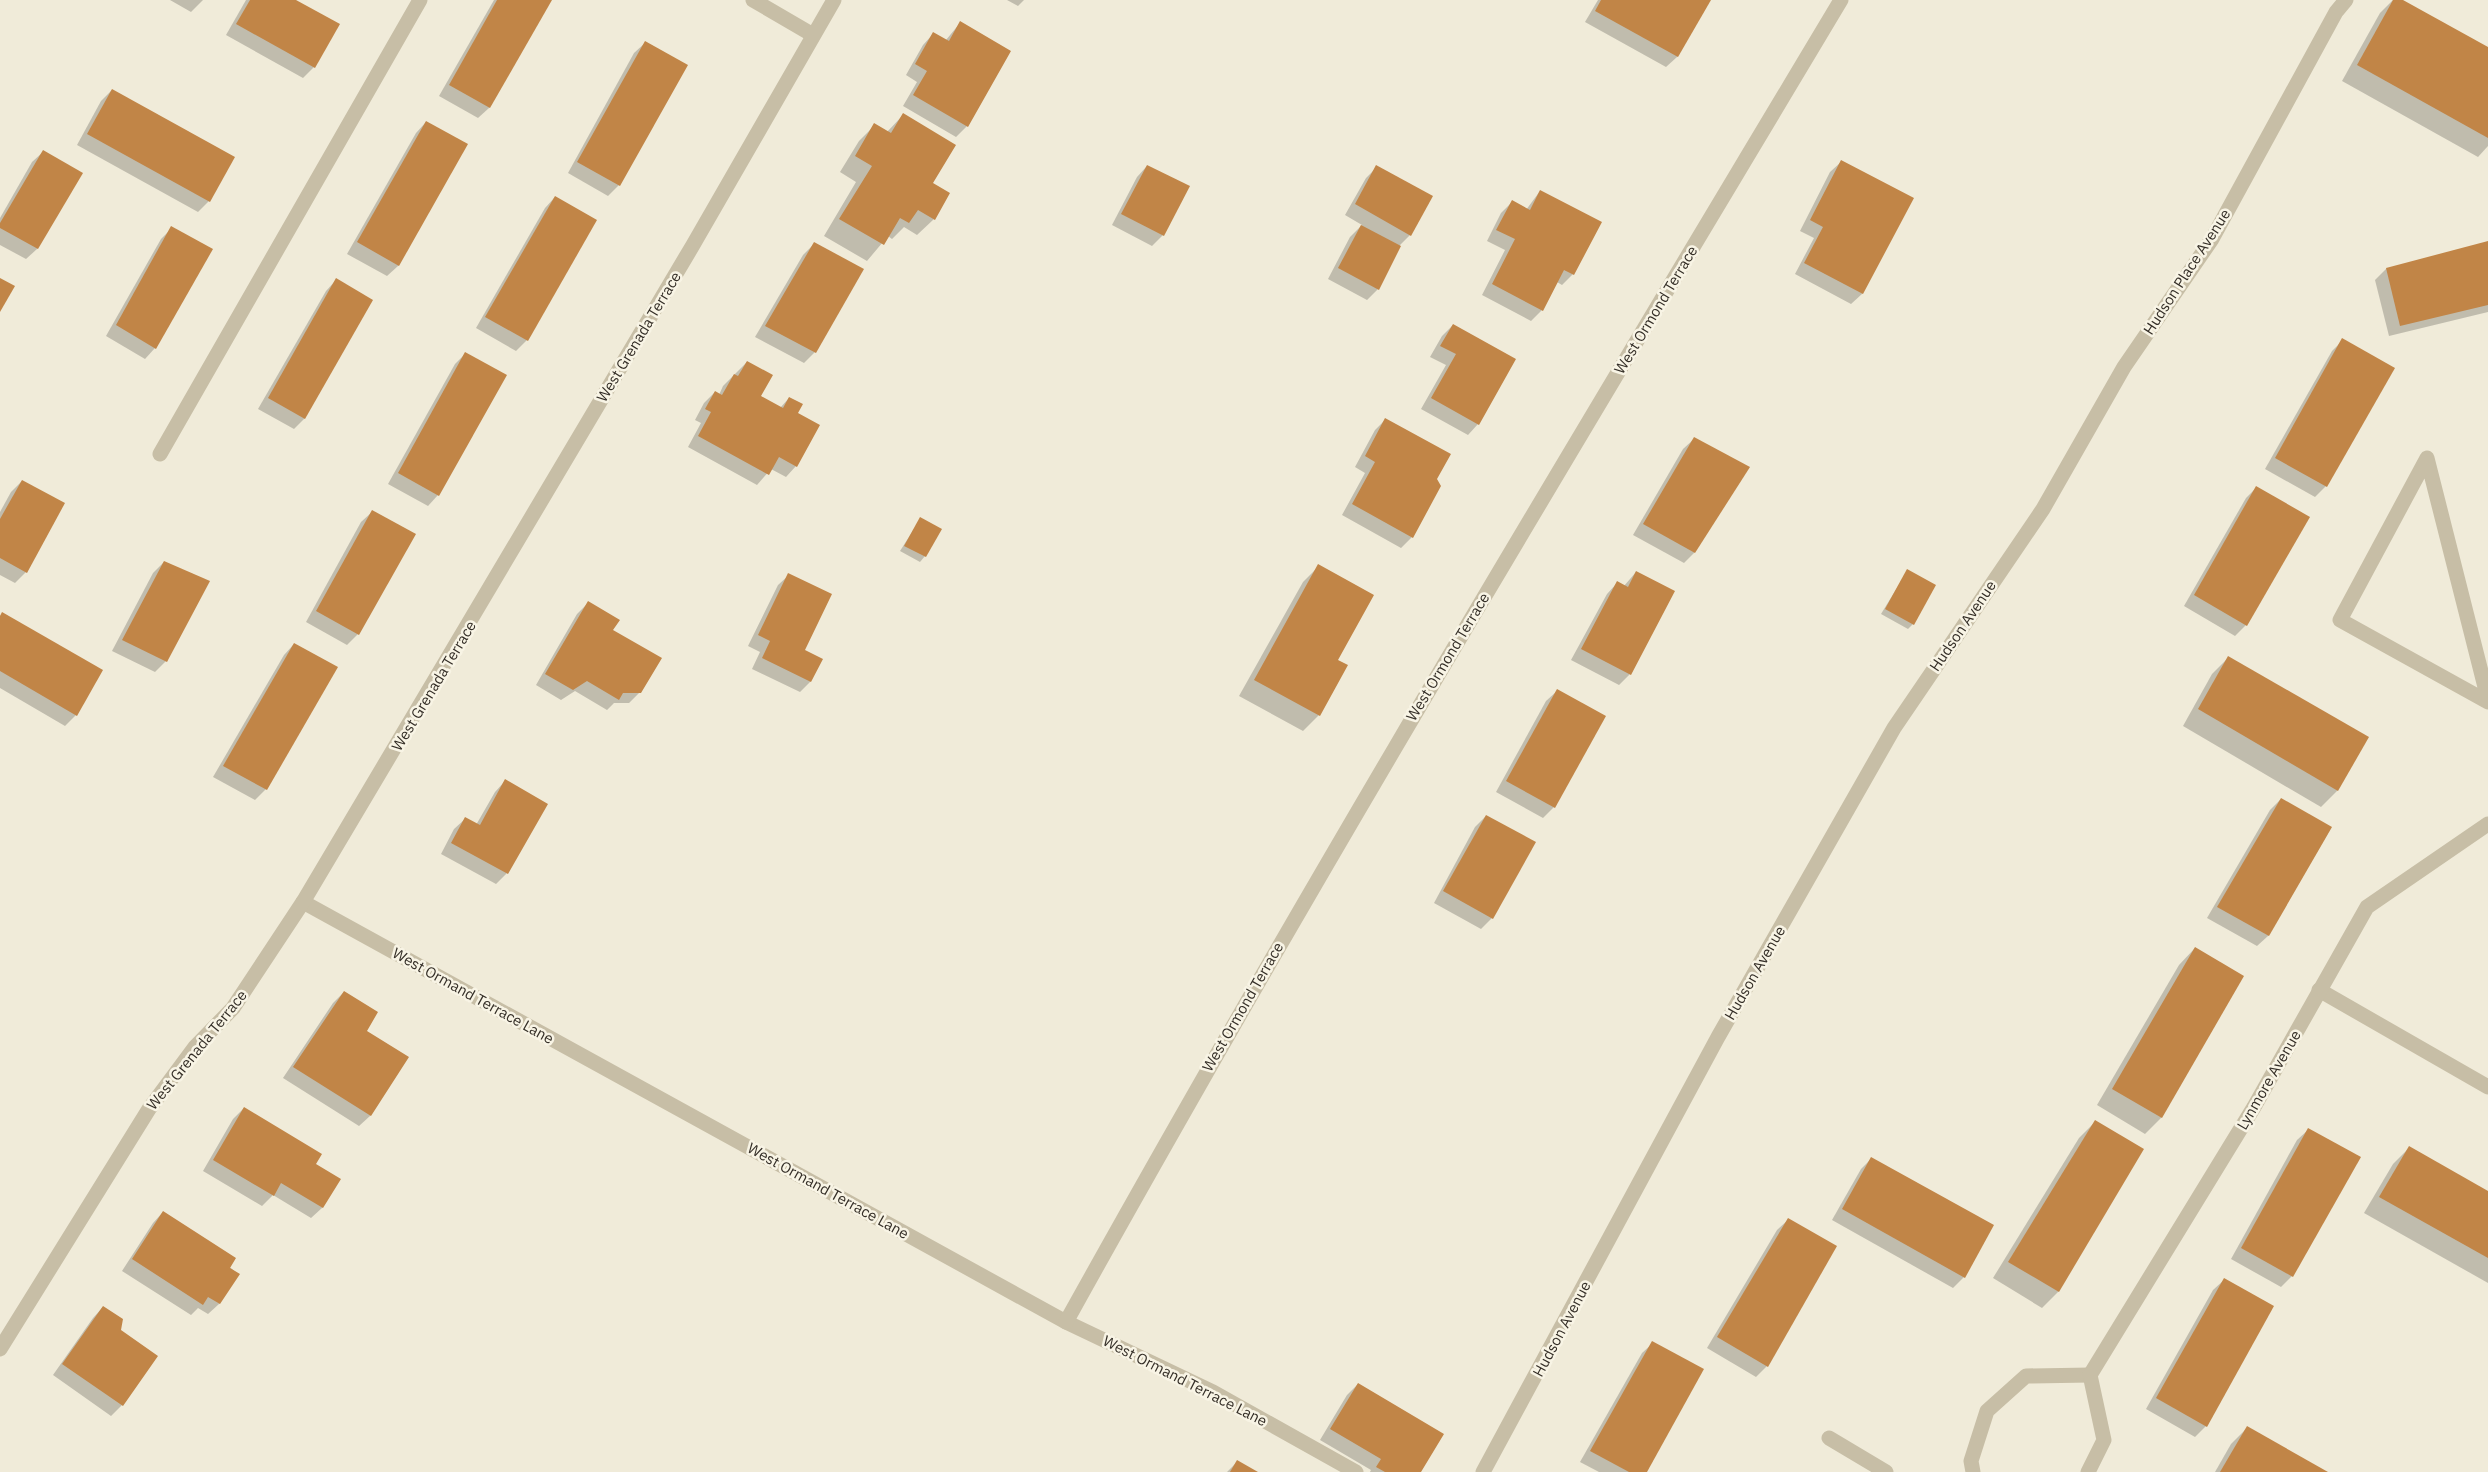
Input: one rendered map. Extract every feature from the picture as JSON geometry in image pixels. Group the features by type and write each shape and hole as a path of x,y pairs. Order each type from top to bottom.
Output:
{"street":[{"path":"160,454 420,0"},
{"path":"753,0 813,36"},
{"name":"West Grenada Terrace","path":"0,1349 149,1109 195,1047 233,1008 303,902 678,271 834,0"},
{"name":"West Ormond Terrace","path":"1066,1322 1179,1118 1378,773 1841,0"},
{"name":"Hudson Place Avenue","path":"2054,490 2124,367 2212,239 2336,12 2346,0"},
{"path":"2427,458 2488,701 2340,620 2427,458"},
{"name":"Hudson Avenue","path":"1483,1472 1718,1037 1894,728 2054,490"},
{"name":"Lynmore Avenue","path":"2090,1375 2254,1107 2367,907 2488,824"},
{"name":"West Ormand Terrace Lane","path":"303,902 1066,1322 1213,1392 1356,1472"},
{"path":"2319,990 2488,1087"},
{"path":"1973,1472 1971,1462 1987,1410 2026,1376 2090,1375 2104,1440 2088,1472"},
{"path":"1829,1438 1886,1472"}],"building":[{"path":"250,0 296,0 340,24 315,68 236,24"},
{"path":"497,0 552,0 490,108 449,85"},
{"path":"1601,0 1711,0 1678,57 1595,11"},
{"path":"2393,0 2403,0 2488,47 2488,138 2357,65"},
{"path":"960,21 1011,51 968,127 913,95 927,71 915,64 933,32 949,41"},
{"path":"645,41 688,65 620,186 577,162"},
{"path":"112,89 235,157 210,202 87,134"},
{"path":"903,113 956,145 933,183 950,193 935,220 918,210 909,223 900,218 884,245 839,219 872,166 855,156 874,123 891,133"},
{"path":"426,121 468,144 399,266 357,242"},
{"path":"43,150 83,173 38,249 0,228 0,223"},
{"path":"1841,160 1914,198 1863,294 1804,263 1823,227 1810,220"},
{"path":"1147,165 1190,186 1164,236 1121,214"},
{"path":"1376,165 1433,196 1411,236 1355,204"},
{"path":"1540,190 1602,222 1574,275 1564,270 1543,311 1492,284 1515,239 1496,230 1512,200 1530,210"},
{"path":"555,196 597,220 528,341 485,317"},
{"path":"1361,225 1401,246 1379,290 1338,268"},
{"path":"171,226 213,249 156,349 116,325"},
{"path":"2488,241 2488,305 2400,326 2386,268"},
{"path":"814,242 864,269 816,353 765,326"},
{"path":"0,278 15,286 0,312"},
{"path":"336,278 373,300 305,419 268,398"},
{"path":"1453,324 1516,359 1479,425 1431,398 1456,354 1440,346"},
{"path":"2342,338 2395,368 2327,487 2275,458"},
{"path":"465,352 507,375 439,496 398,473"},
{"path":"747,361 773,375 761,396 783,408 789,397 803,404 798,413 820,425 797,467 779,457 769,475 698,436 711,412 705,409 715,391 722,395 734,374 738,376"},
{"path":"1385,418 1451,454 1437,479 1441,486 1413,538 1352,504 1375,462 1365,456"},
{"path":"1694,437 1750,467 1695,553 1643,524"},
{"path":"22,480 65,503 27,573 0,558 0,519"},
{"path":"2256,486 2310,517 2247,626 2194,595"},
{"path":"372,510 416,534 359,635 316,611"},
{"path":"920,517 942,529 926,557 904,546"},
{"path":"164,561 210,581 167,662 122,640"},
{"path":"1318,564 1374,595 1338,660 1348,665 1320,716 1254,680"},
{"path":"1907,569 1936,585 1914,625 1885,609"},
{"path":"1636,571 1675,591 1631,675 1581,649 1617,581 1628,587"},
{"path":"788,573 832,594 805,650 823,659 811,682 762,658 770,641 758,635"},
{"path":"588,601 620,620 613,630 662,658 641,693 623,693 619,700 587,681 573,690 545,674"},
{"path":"2,612 103,670 77,716 0,671 0,616"},
{"path":"294,643 338,667 267,790 223,766"},
{"path":"2228,656 2369,737 2338,791 2198,709"},
{"path":"1557,689 1606,716 1555,808 1506,781"},
{"path":"505,779 548,804 508,874 451,843 465,817 480,825"},
{"path":"2281,798 2332,827 2269,936 2217,907"},
{"path":"1486,815 1536,842 1493,919 1443,891"},
{"path":"2195,947 2244,976 2162,1118 2112,1089"},
{"path":"344,991 378,1012 367,1031 409,1057 371,1116 293,1067"},
{"path":"244,1107 322,1154 316,1164 341,1179 323,1208 281,1183 274,1196 213,1160"},
{"path":"2095,1120 2144,1149 2059,1292 2008,1262"},
{"path":"2308,1128 2361,1157 2293,1277 2241,1248"},
{"path":"2409,1146 2488,1191 2488,1258 2379,1197"},
{"path":"1871,1157 1994,1225 1965,1278 1842,1209"},
{"path":"163,1211 236,1258 230,1268 240,1274 220,1304 208,1297 203,1305 132,1259"},
{"path":"1788,1218 1837,1246 1768,1367 1717,1337"},
{"path":"2224,1278 2274,1306 2207,1427 2156,1398"},
{"path":"103,1306 123,1319 121,1330 158,1356 123,1406 62,1364"},
{"path":"1652,1341 1704,1369 1647,1472 1629,1472 1590,1451"},
{"path":"1358,1383 1444,1434 1421,1472 1385,1472 1376,1467 1381,1459 1330,1429"},
{"path":"2247,1426 2328,1472 2220,1472"},
{"path":"1237,1460 1258,1472 1230,1472"}]}
